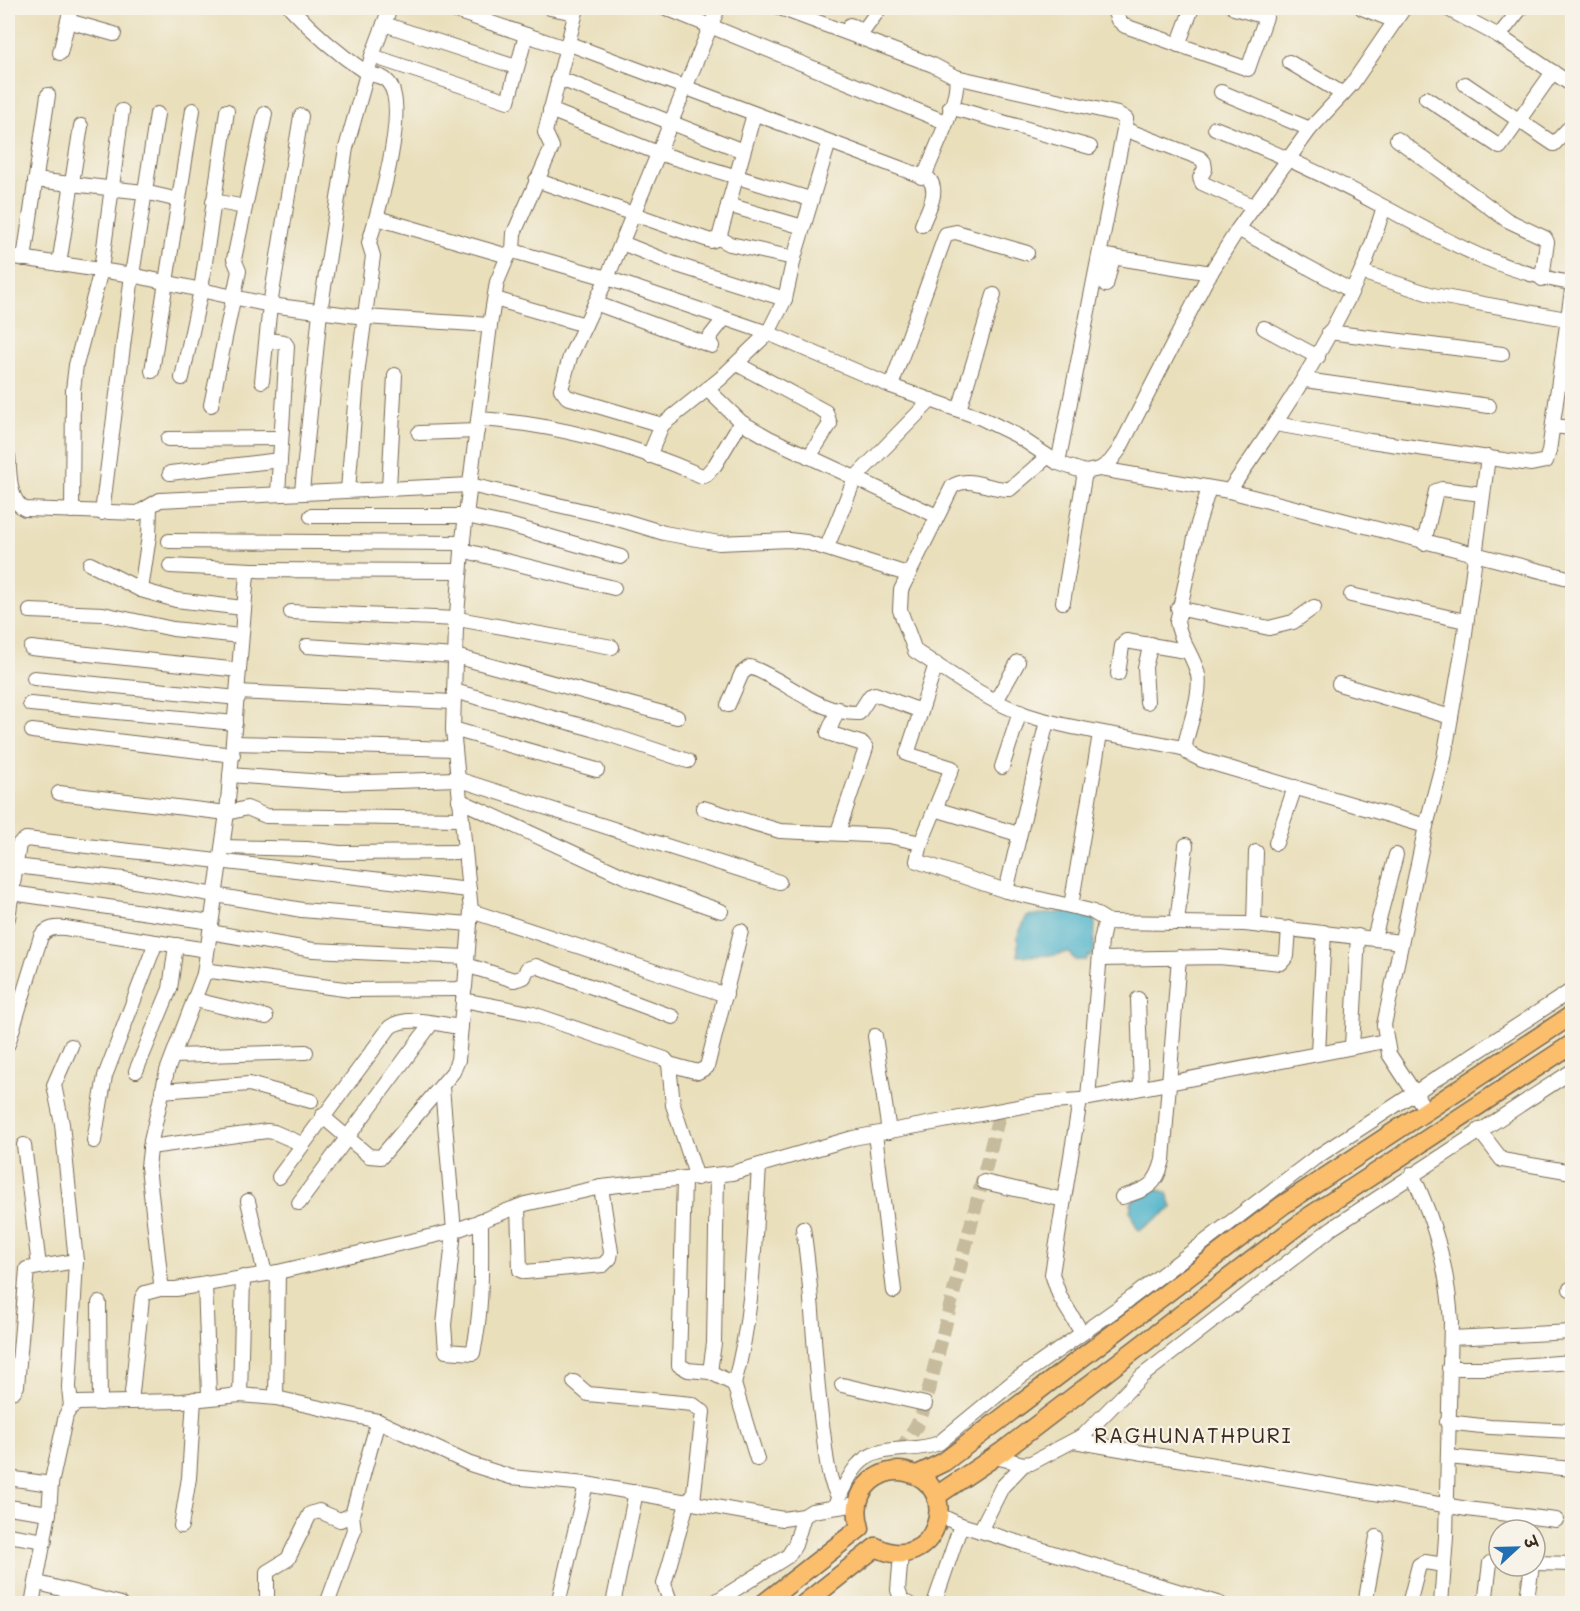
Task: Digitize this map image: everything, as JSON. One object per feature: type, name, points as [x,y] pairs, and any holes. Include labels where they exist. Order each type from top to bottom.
[{"type":"main road","points":[[917,1475],[944,1462],[1283,1205],[1572,1015]]},
{"type":"main road","points":[[936,1496],[995,1457],[1310,1216],[1572,1044]]},
{"type":"main road","points":[[764,1604],[860,1528],[858,1504],[863,1490],[880,1475],[895,1471],[917,1475],[928,1484],[936,1496],[939,1515],[936,1530],[927,1542],[915,1550],[901,1554],[876,1547],[804,1604]]},
{"type":"street","points":[[291,8],[344,57],[367,74],[386,79],[393,90],[396,101],[396,125],[377,218],[369,243],[373,256],[348,489]]},
{"type":"street","points":[[302,491],[320,312],[346,148],[372,56],[390,8]]},
{"type":"street","points":[[447,8],[526,35],[566,45],[932,182],[934,190],[922,225]]},
{"type":"street","points":[[322,1116],[369,1156],[381,1157],[442,1087],[458,1060],[470,917],[453,729],[460,571],[497,282],[510,253],[514,233],[552,147],[545,132],[576,10],[550,8]]},
{"type":"street","points":[[666,8],[945,122]]},
{"type":"street","points":[[662,425],[563,394],[565,371],[622,243],[718,8]]},
{"type":"street","points":[[780,8],[949,71],[956,78],[1118,114],[1126,119],[1107,256],[1106,285]]},
{"type":"street","points":[[806,8],[864,30],[880,8]]},
{"type":"street","points":[[1099,8],[1114,9],[1118,20],[1125,26],[1248,69],[1266,17],[1234,8]]},
{"type":"street","points":[[1178,45],[1192,8]]},
{"type":"street","points":[[1362,8],[1395,21]]},
{"type":"street","points":[[1100,469],[1110,462],[1119,450],[1210,273],[1253,206],[1310,129],[1343,94],[1404,8]]},
{"type":"street","points":[[1446,8],[1499,36],[1572,82]]},
{"type":"street","points":[[1499,36],[1521,8]]},
{"type":"street","points":[[60,52],[69,14],[114,34]]},
{"type":"street","points":[[384,24],[516,67]]},
{"type":"street","points":[[372,56],[508,101],[526,35]]},
{"type":"street","points":[[1289,62],[1343,94]]},
{"type":"street","points":[[1426,98],[1496,147],[1504,144],[1553,72]]},
{"type":"street","points":[[558,78],[672,121],[743,151]]},
{"type":"street","points":[[921,177],[945,122],[957,85],[956,78]]},
{"type":"street","points":[[1465,84],[1554,144],[1568,129],[1572,129]]},
{"type":"street","points":[[1221,92],[1310,129]]},
{"type":"street","points":[[24,259],[48,95]]},
{"type":"street","points":[[950,107],[1089,147]]},
{"type":"street","points":[[152,371],[193,110]]},
{"type":"street","points":[[550,110],[658,153],[810,200]]},
{"type":"street","points":[[72,511],[73,390],[76,365],[102,270],[110,188],[122,111]]},
{"type":"street","points":[[182,378],[201,290],[227,111]]},
{"type":"street","points":[[102,513],[132,275],[157,114]]},
{"type":"street","points":[[211,405],[239,271],[234,259],[265,114]]},
{"type":"street","points":[[719,238],[753,114]]},
{"type":"street","points":[[262,381],[270,305],[301,116]]},
{"type":"street","points":[[60,264],[81,126]]},
{"type":"street","points":[[1215,128],[1289,158],[1466,252],[1502,267],[1542,279],[1572,283]]},
{"type":"street","points":[[1124,129],[1200,158],[1204,162],[1205,169],[1200,178],[1202,183],[1253,206]]},
{"type":"street","points":[[1397,139],[1507,220],[1545,238],[1547,242],[1542,279]]},
{"type":"street","points":[[649,456],[662,425],[737,364],[768,333],[785,299],[802,228],[829,142]]},
{"type":"street","points":[[36,180],[144,192],[179,200]]},
{"type":"street","points":[[536,180],[704,239],[719,238],[730,244],[794,258]]},
{"type":"street","points":[[213,201],[245,207]]},
{"type":"street","points":[[728,205],[802,228]]},
{"type":"street","points":[[1229,491],[1305,380],[1318,357],[1361,272],[1384,207]]},
{"type":"street","points":[[377,218],[607,278],[768,333],[891,386],[959,410],[1016,435],[1052,460],[1085,472],[1100,469],[1229,491],[1424,543],[1473,553],[1572,579]]},
{"type":"street","points":[[1238,229],[1350,290]]},
{"type":"street","points":[[891,386],[946,234],[956,232],[1027,253]]},
{"type":"street","points":[[622,243],[674,264],[785,299]]},
{"type":"street","points":[[8,256],[132,275],[270,305],[365,317],[490,325]]},
{"type":"street","points":[[1107,256],[1210,273]]},
{"type":"street","points":[[1107,256],[1052,460],[1010,489],[969,482],[956,484],[937,516],[901,590],[900,610],[913,649],[996,701],[1020,712],[1100,734],[1148,740],[1185,749],[1202,760],[1426,826]]},
{"type":"street","points":[[1361,272],[1433,295],[1570,320]]},
{"type":"street","points":[[1276,423],[1370,441],[1531,465],[1542,463],[1547,458],[1558,388],[1568,353],[1572,290]]},
{"type":"street","points":[[959,410],[994,295]]},
{"type":"street","points":[[495,299],[585,325]]},
{"type":"street","points":[[596,303],[708,344],[724,319]]},
{"type":"street","points":[[1264,328],[1318,357]]},
{"type":"street","points":[[1329,332],[1502,354]]},
{"type":"street","points":[[267,340],[284,342],[287,346],[278,493]]},
{"type":"street","points":[[737,364],[826,412],[830,424],[809,457]]},
{"type":"street","points":[[389,488],[395,375]]},
{"type":"street","points":[[1305,380],[1489,406]]},
{"type":"street","points":[[707,388],[741,422],[809,457],[937,516]]},
{"type":"street","points":[[1558,388],[1572,391]]},
{"type":"street","points":[[827,547],[855,478],[931,400]]},
{"type":"street","points":[[419,433],[478,425],[551,428],[706,475],[715,465],[741,422]]},
{"type":"street","points":[[1553,426],[1572,428]]},
{"type":"street","points":[[168,439],[282,438]]},
{"type":"street","points":[[8,456],[14,497],[18,506],[25,509],[138,513],[150,508],[160,500],[302,491],[470,485],[615,518],[664,533],[719,543],[789,540],[827,547],[908,574]]},
{"type":"street","points":[[1427,1112],[1394,1065],[1385,1041],[1384,1025],[1426,826],[1444,758],[1488,457]]},
{"type":"street","points":[[170,473],[280,460]]},
{"type":"street","points":[[1063,602],[1085,472]]},
{"type":"street","points":[[1185,749],[1198,685],[1198,674],[1179,635],[1178,608],[1209,488]]},
{"type":"street","points":[[1424,543],[1436,491],[1442,489],[1482,494]]},
{"type":"street","points":[[141,590],[149,536],[150,508]]},
{"type":"street","points":[[311,516],[466,516],[509,525],[621,557]]},
{"type":"street","points":[[170,541],[463,546],[614,588]]},
{"type":"street","points":[[90,564],[141,590],[176,600],[243,608]]},
{"type":"street","points":[[170,566],[252,570],[460,571]]},
{"type":"street","points":[[160,1289],[148,1167],[150,1147],[162,1091],[204,974],[223,847],[234,749],[244,581],[252,570]]},
{"type":"street","points":[[1351,595],[1465,621]]},
{"type":"street","points":[[1178,608],[1269,628],[1293,622],[1314,607]]},
{"type":"street","points":[[30,611],[103,614],[173,629],[241,636]]},
{"type":"street","points":[[291,612],[458,619],[612,647]]},
{"type":"street","points":[[1118,674],[1123,643],[1129,640],[1186,651]]},
{"type":"street","points":[[1147,702],[1145,667],[1151,644]]},
{"type":"street","points":[[307,646],[455,656],[677,717]]},
{"type":"street","points":[[31,648],[239,670]]},
{"type":"street","points":[[996,701],[1018,662]]},
{"type":"street","points":[[936,664],[907,754],[952,768],[921,843],[918,861],[1006,891],[1096,913],[1110,922],[1254,925],[1401,942]]},
{"type":"street","points":[[728,705],[742,673],[750,667],[805,698],[838,709],[859,713],[870,696],[875,694],[921,711]]},
{"type":"street","points":[[34,678],[238,695],[454,697],[593,729],[688,761]]},
{"type":"street","points":[[1339,684],[1451,717]]},
{"type":"street","points":[[30,704],[235,723]]},
{"type":"street","points":[[837,832],[866,748],[863,744],[828,733],[838,709]]},
{"type":"street","points":[[1002,767],[1020,712]]},
{"type":"street","points":[[1006,891],[1047,721]]},
{"type":"street","points":[[453,729],[597,770]]},
{"type":"street","points":[[32,731],[234,749],[455,749]]},
{"type":"street","points":[[1071,906],[1100,734]]},
{"type":"street","points":[[230,775],[337,783],[457,779],[779,882]]},
{"type":"street","points":[[1276,843],[1295,788]]},
{"type":"street","points":[[59,793],[227,813],[241,808],[266,816],[461,819]]},
{"type":"street","points":[[459,800],[632,880],[722,911]]},
{"type":"street","points":[[703,808],[780,831],[889,836],[921,843]]},
{"type":"street","points":[[935,809],[1018,834]]},
{"type":"street","points":[[8,918],[19,844],[26,839],[469,890]]},
{"type":"street","points":[[1177,923],[1186,845]]},
{"type":"street","points":[[223,847],[307,849],[339,853],[464,852]]},
{"type":"street","points":[[1254,925],[1256,852]]},
{"type":"street","points":[[1374,938],[1395,855]]},
{"type":"street","points":[[16,866],[123,879],[302,910],[470,917],[726,995]]},
{"type":"street","points":[[12,893],[211,927],[313,950],[466,961],[514,980],[524,977],[527,969],[536,966],[673,1017]]},
{"type":"street","points":[[1082,1333],[1060,1297],[1052,1274],[1084,1099],[1103,931],[1110,922]]},
{"type":"street","points":[[8,1044],[40,936],[46,930],[54,927],[65,928],[207,950]]},
{"type":"street","points":[[1100,959],[1179,957],[1281,963],[1287,956],[1289,928]]},
{"type":"street","points":[[669,1064],[698,1072],[707,1067],[741,931]]},
{"type":"street","points":[[1318,1053],[1324,932]]},
{"type":"street","points":[[1352,1047],[1358,936]]},
{"type":"street","points":[[94,1141],[105,1076],[156,942]]},
{"type":"street","points":[[136,1071],[170,989],[176,945]]},
{"type":"street","points":[[1122,1197],[1148,1188],[1159,1176],[1179,957]]},
{"type":"street","points":[[204,974],[211,971],[351,990],[463,994],[530,1013],[665,1059],[669,1064],[673,1105],[691,1179],[678,1361],[682,1368],[710,1372],[734,1384]]},
{"type":"street","points":[[836,1503],[854,1468],[862,1460],[881,1451],[929,1447],[939,1443],[1012,1382],[1082,1333],[1315,1158],[1572,990]]},
{"type":"street","points":[[1138,999],[1141,1087]]},
{"type":"street","points":[[195,1000],[266,1017]]},
{"type":"street","points":[[279,1177],[390,1027],[397,1022],[460,1027]]},
{"type":"street","points":[[299,1203],[430,1024]]},
{"type":"street","points":[[875,1036],[894,1291]]},
{"type":"street","points":[[131,1402],[142,1298],[145,1293],[160,1289],[176,1290],[205,1283],[272,1273],[454,1231],[518,1207],[601,1187],[717,1175],[759,1167],[853,1138],[1039,1103],[1084,1099],[1385,1041]]},
{"type":"street","points":[[32,1604],[50,1514],[51,1484],[66,1415],[70,1407],[69,1387],[76,1261],[62,1124],[54,1085],[71,1046]]},
{"type":"street","points":[[173,1056],[306,1052]]},
{"type":"street","points":[[995,1457],[1024,1464],[1031,1463],[1074,1441],[1095,1425],[1130,1387],[1323,1234],[1572,1071]]},
{"type":"street","points":[[162,1091],[249,1084],[311,1101]]},
{"type":"street","points":[[442,1087],[454,1231],[444,1325],[446,1350],[473,1353],[478,1332],[482,1283],[481,1220]]},
{"type":"street","points":[[1479,1130],[1502,1160],[1572,1172]]},
{"type":"street","points":[[150,1147],[267,1131],[302,1144]]},
{"type":"street","points":[[24,1145],[39,1266]]},
{"type":"street","points":[[757,1459],[734,1384],[742,1359],[747,1326],[759,1167]]},
{"type":"street","points":[[1412,1174],[1424,1199],[1449,1288],[1451,1338],[1447,1422],[1448,1457],[1441,1604]]},
{"type":"street","points":[[710,1372],[714,1343],[717,1175]]},
{"type":"street","points":[[984,1182],[1064,1200]]},
{"type":"street","points":[[518,1207],[520,1270],[525,1272],[603,1265],[610,1258],[610,1252],[601,1187]]},
{"type":"street","points":[[248,1201],[272,1273],[276,1398]]},
{"type":"street","points":[[803,1228],[810,1270],[819,1408],[829,1476],[836,1503]]},
{"type":"street","points":[[8,1392],[14,1391],[17,1386],[13,1349],[27,1269],[76,1261]]},
{"type":"street","points":[[240,1395],[243,1277]]},
{"type":"street","points":[[205,1283],[209,1396]]},
{"type":"street","points":[[99,1303],[100,1403]]},
{"type":"street","points":[[1451,1338],[1572,1332]]},
{"type":"street","points":[[1449,1368],[1489,1368],[1572,1362]]},
{"type":"street","points":[[574,1382],[588,1394],[692,1404],[703,1412],[691,1501],[663,1584],[671,1604]]},
{"type":"street","points":[[842,1385],[925,1404]]},
{"type":"street","points":[[70,1407],[78,1403],[194,1399],[209,1396],[240,1395],[276,1398],[378,1421],[487,1471],[533,1480],[586,1484],[691,1501],[772,1518],[804,1516],[836,1503],[858,1504]]},
{"type":"street","points":[[181,1526],[189,1478],[194,1399]]},
{"type":"street","points":[[327,1604],[354,1530],[352,1515],[378,1421]]},
{"type":"street","points":[[1447,1422],[1490,1427],[1572,1431]]},
{"type":"street","points":[[1074,1441],[1446,1505],[1556,1520]]},
{"type":"street","points":[[1448,1457],[1572,1469]]},
{"type":"street","points":[[980,1531],[1002,1487],[1024,1464]]},
{"type":"street","points":[[8,1478],[51,1484]]},
{"type":"street","points":[[558,1604],[586,1484]]},
{"type":"street","points":[[613,1604],[636,1492]]},
{"type":"street","points":[[8,1507],[50,1514]]},
{"type":"street","points":[[267,1604],[267,1572],[288,1559],[310,1514],[319,1511],[340,1520],[352,1515]]},
{"type":"street","points":[[939,1515],[961,1525],[1220,1604]]},
{"type":"street","points":[[712,1604],[788,1556],[795,1545],[804,1516]]},
{"type":"street","points":[[934,1604],[961,1525]]},
{"type":"street","points":[[8,1535],[45,1541]]},
{"type":"street","points":[[1365,1604],[1377,1537]]},
{"type":"street","points":[[901,1554],[898,1590],[902,1601],[909,1604]]},
{"type":"street","points":[[1409,1604],[1419,1565],[1425,1562],[1444,1565]]},
{"type":"street","points":[[1547,1564],[1572,1564]]},
{"type":"street","points":[[1485,1604],[1488,1578]]},
{"type":"street","points":[[1526,1604],[1531,1578]]},
{"type":"street","points":[[38,1583],[121,1604]]},
{"type":"water","points":[[1069,908],[1095,920],[1094,953],[1091,956],[1087,956],[1086,960],[1075,960],[1068,952],[1055,955],[1018,956],[1018,935],[1027,916],[1064,912]]},
{"type":"water","points":[[1156,1189],[1167,1193],[1172,1208],[1140,1230],[1130,1212],[1132,1201]]},
{"type":"tunnel","points":[[900,1451],[920,1420],[925,1404],[1000,1112]]},
{"type":"district","name":"RAGHUNATHPURI","points":[[1193,1436]]}]
